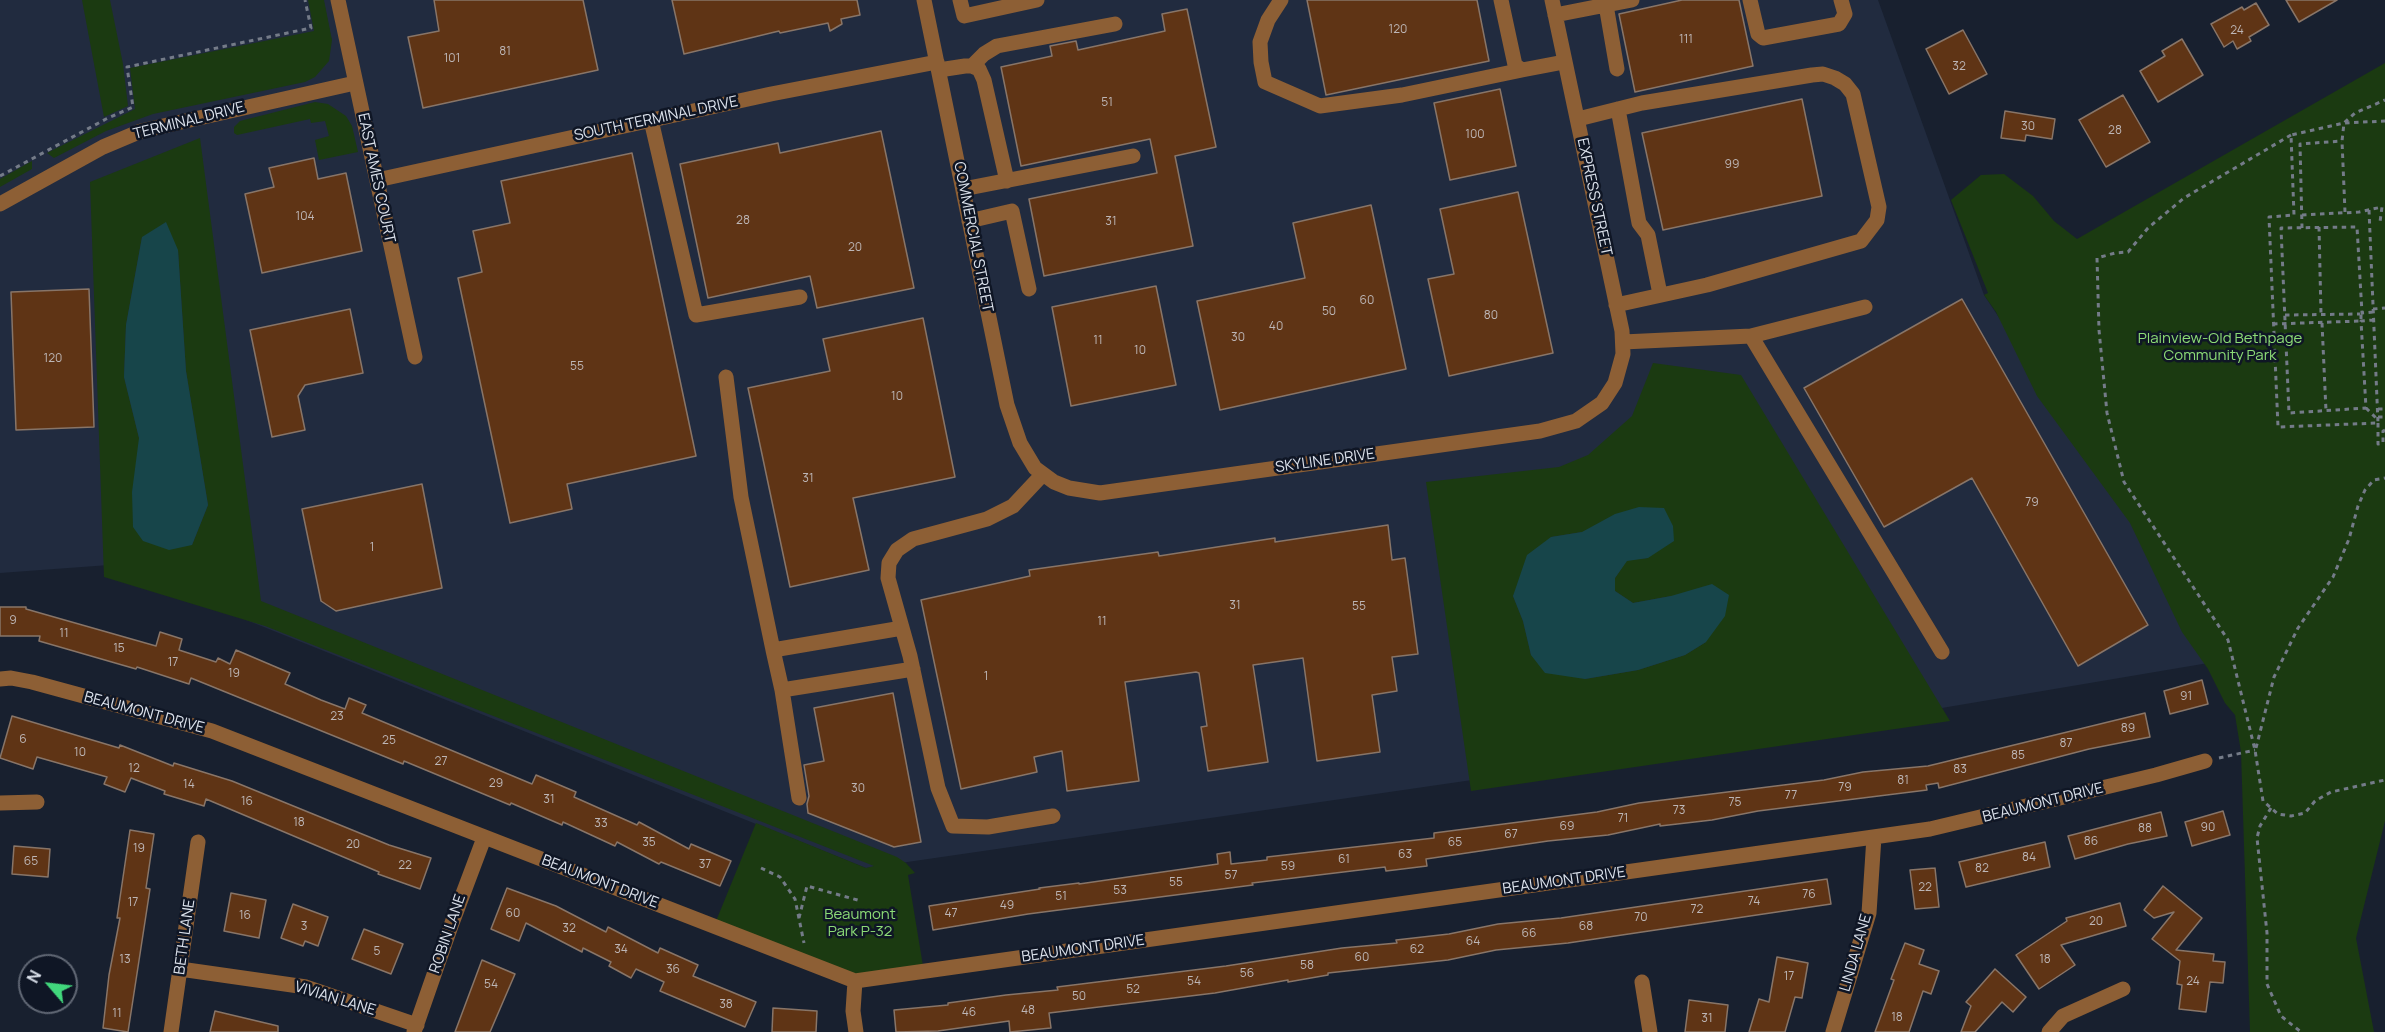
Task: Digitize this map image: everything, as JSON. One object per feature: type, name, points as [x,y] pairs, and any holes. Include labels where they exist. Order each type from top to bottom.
[{"type":"street","name":"EAST AMES COURT","points":[[338,0],[415,357]]},
{"type":"street","name":"COMMERCIAL STREET","points":[[924,0],[1007,405],[1020,442],[1039,471]]},
{"type":"street","points":[[960,0],[964,16],[1037,0]]},
{"type":"street","points":[[1281,0],[1268,20],[1260,42],[1265,82],[1320,106],[1402,95],[1564,62]]},
{"type":"street","points":[[1501,0],[1515,65],[1522,70]]},
{"type":"street","name":"EXPRESS STREET","points":[[1552,0],[1623,342],[1623,354],[1615,383],[1609,394]]},
{"type":"street","points":[[1555,15],[1632,0]]},
{"type":"street","points":[[1750,0],[1758,34],[1763,38],[1839,24],[1845,14],[1841,0]]},
{"type":"street","points":[[1606,5],[1617,69]]},
{"type":"street","points":[[1007,181],[984,80],[979,69],[972,66],[984,54],[997,46],[1115,24]]},
{"type":"street","name":"SOUTH TERMINAL DRIVE","points":[[377,180],[651,120],[938,66],[972,66]]},
{"type":"street","points":[[1578,119],[1642,103],[1823,74],[1845,84],[1853,94],[1879,207],[1877,220],[1861,241],[1707,285],[1616,305]]},
{"type":"street","name":"TERMINAL DRIVE","points":[[0,204],[103,147],[141,131],[355,82]]},
{"type":"street","points":[[1618,109],[1639,223],[1648,235],[1660,294]]},
{"type":"street","points":[[651,120],[696,315],[800,297]]},
{"type":"street","points":[[963,189],[1133,156]]},
{"type":"street","points":[[969,222],[1012,211],[1029,290]]},
{"type":"street","points":[[1623,342],[1751,336],[1866,307]]},
{"type":"street","points":[[1751,336],[1942,652]]},
{"type":"street","points":[[726,378],[741,497],[782,690],[799,798]]},
{"type":"street","name":"SKYLINE DRIVE","points":[[1039,471],[1054,482],[1069,488],[1100,493],[1540,431],[1576,421],[1602,403],[1609,394]]},
{"type":"street","points":[[1039,471],[1013,506],[987,519],[913,539],[897,550],[889,563],[888,578],[913,669],[938,788],[953,826],[988,826],[1053,816]]},
{"type":"street","points":[[773,650],[902,628]]},
{"type":"street","points":[[782,690],[913,669]]},
{"type":"street","name":"BEAUMONT DRIVE","points":[[0,679],[32,681],[212,731],[855,981],[1930,829],[2205,761]]},
{"type":"street","points":[[0,803],[37,802]]},
{"type":"street","name":"LINDA LANE","points":[[1833,1032],[1869,913],[1875,837]]},
{"type":"street","name":"ROBIN LANE","points":[[416,1029],[484,838]]},
{"type":"street","name":"BETH LANE","points":[[171,1032],[198,842]]},
{"type":"street","name":"VIVIAN LANE","points":[[180,969],[306,987],[416,1029]]},
{"type":"street","points":[[855,981],[853,1011],[856,1032]]},
{"type":"street","points":[[1642,982],[1650,1032]]},
{"type":"street","points":[[2049,1032],[2063,1016],[2123,989]]},
{"type":"path","points":[[0,176],[133,107],[127,67],[311,28],[305,0]]},
{"type":"path","points":[[2345,212],[2342,141],[2344,123],[2355,113],[2385,100]]},
{"type":"path","points":[[2385,120],[2344,123],[2291,135],[2184,198],[2148,228],[2128,252],[2097,258],[2099,330],[2107,412],[2124,482],[2228,640],[2255,750],[2263,801],[2278,814],[2291,816],[2305,813],[2315,801],[2331,792],[2385,780]]},
{"type":"path","points":[[2291,135],[2294,215],[2269,217],[2278,427],[2378,420],[2385,417]]},
{"type":"path","points":[[2302,228],[2300,144],[2342,141]]},
{"type":"path","points":[[2302,215],[2383,208],[2380,222]]},
{"type":"path","points":[[2369,210],[2378,444],[2383,443],[2383,430],[2385,430]]},
{"type":"path","points":[[2319,227],[2321,314]]},
{"type":"path","points":[[2366,408],[2289,413],[2281,228],[2357,227],[2366,408],[2378,420]]},
{"type":"path","points":[[2285,315],[2362,313],[2385,308]]},
{"type":"path","points":[[2274,324],[2373,320]]},
{"type":"path","points":[[2322,323],[2326,411]]},
{"type":"path","points":[[2378,409],[2385,408]]},
{"type":"path","points":[[2255,750],[2274,677],[2298,628],[2333,577],[2349,539],[2365,490],[2374,480],[2385,478]]},
{"type":"path","points":[[2233,754],[2255,750]]},
{"type":"path","points":[[2271,808],[2260,826],[2257,838],[2267,933],[2267,984],[2281,1017],[2301,1032]]},
{"type":"path","points":[[761,868],[780,877],[795,899],[804,940],[799,959]]},
{"type":"path","points":[[798,920],[807,886],[861,901]]},
{"type":"shaded area","points":[[0,0],[1878,0],[1984,295],[2226,660],[1782,735],[866,868],[109,565],[0,573]]},
{"type":"shaded area","points":[[166,222],[178,250],[186,371],[208,505],[192,545],[169,550],[143,541],[133,527],[132,492],[139,438],[124,377],[126,325],[142,237]]},
{"type":"shaded area","points":[[1639,507],[1664,508],[1673,526],[1674,541],[1648,558],[1627,561],[1615,578],[1615,591],[1633,603],[1671,596],[1712,584],[1729,595],[1725,616],[1706,642],[1685,655],[1638,670],[1585,679],[1545,673],[1531,655],[1523,621],[1513,596],[1527,555],[1551,537],[1582,532],[1615,514]]},
{"type":"green space","points":[[82,0],[110,0],[123,64],[128,106],[104,117]]},
{"type":"green space","points":[[308,0],[324,0],[332,40],[329,61],[315,77],[305,82],[153,114],[106,131],[54,158],[47,153],[135,109],[130,68],[314,31]]},
{"type":"green space","name":"Plainview-Old Bethpage Community Park","points":[[2385,63],[2385,821],[2356,938],[2374,1032],[2250,1032],[2241,752],[2235,715],[2225,703],[2208,669],[2182,632],[2130,523],[2037,396],[1996,312],[1984,295],[1988,293],[1951,200],[1981,175],[2004,174],[2033,196],[2054,221],[2077,239]]},
{"type":"green space","points":[[315,102],[328,104],[346,116],[352,126],[358,152],[319,160],[315,140],[329,136],[325,121],[311,123],[310,119],[237,135],[234,133],[234,127],[240,121]]},
{"type":"green space","name":"Beaumont Park P-32","points":[[200,138],[261,601],[897,857],[915,873],[908,875],[924,972],[855,981],[714,926],[756,823],[866,868],[874,866],[265,626],[104,577],[90,182]],"holes":[[[142,237],[178,250],[186,371],[208,505],[192,545],[139,448],[139,438],[124,377],[126,325]]]},
{"type":"green space","points":[[32,161],[32,169],[0,187],[0,179]]},
{"type":"green space","points":[[1653,363],[1741,375],[1950,721],[1471,791],[1426,482],[1559,467],[1588,455],[1632,416]],"holes":[[[1582,532],[1648,558],[1627,560],[1615,578],[1615,591],[1633,603],[1671,596],[1706,642],[1685,655],[1638,670],[1585,679],[1531,655],[1523,621],[1513,596],[1551,537]]]},
{"type":"building","points":[[434,0],[583,0],[598,70],[423,108],[408,37],[439,31]]},
{"type":"building","points":[[672,0],[857,0],[860,15],[841,19],[842,24],[830,31],[828,23],[780,33],[779,31],[684,54]]},
{"type":"building","points":[[1307,0],[1477,0],[1489,61],[1326,95]]},
{"type":"building","points":[[1682,0],[1739,0],[1753,66],[1635,92],[1619,14]]},
{"type":"building","points":[[2286,0],[2337,0],[2299,22]]},
{"type":"building","points":[[2256,3],[2269,25],[2249,37],[2251,41],[2237,49],[2233,41],[2224,47],[2211,24],[2242,7],[2244,10]]},
{"type":"building","points":[[1187,9],[1216,147],[1175,156],[1193,246],[1044,276],[1029,199],[1157,173],[1150,139],[1021,166],[1001,67],[1052,56],[1050,46],[1076,41],[1078,50],[1165,31],[1162,14]]},
{"type":"building","points":[[1963,30],[1987,74],[1949,94],[1926,49]]},
{"type":"building","points":[[2182,39],[2203,75],[2158,102],[2140,71],[2165,56],[2162,51]]},
{"type":"building","points":[[1500,89],[1516,166],[1450,180],[1434,103]]},
{"type":"building","points":[[2123,95],[2150,142],[2106,167],[2079,120]]},
{"type":"building","points":[[1802,99],[1822,196],[1663,230],[1642,133]]},
{"type":"building","points":[[2005,111],[2055,119],[2052,139],[2026,135],[2025,141],[2001,138]]},
{"type":"building","points":[[881,131],[914,288],[817,308],[810,276],[708,298],[680,164],[778,143],[780,153]]},
{"type":"building","points":[[632,153],[696,456],[567,484],[572,509],[510,523],[458,278],[482,272],[473,231],[510,223],[501,181]]},
{"type":"building","points":[[314,158],[318,179],[346,173],[362,251],[262,273],[245,194],[274,187],[269,168]]},
{"type":"building","points":[[1518,192],[1553,353],[1449,376],[1428,279],[1454,274],[1440,209]]},
{"type":"building","points":[[1371,205],[1406,369],[1220,410],[1197,301],[1305,278],[1293,223]]},
{"type":"building","points":[[1156,286],[1176,385],[1071,406],[1052,307]]},
{"type":"building","points":[[89,289],[94,427],[16,430],[11,292]]},
{"type":"building","points":[[1962,299],[2148,625],[2078,666],[1972,478],[1884,527],[1804,388]]},
{"type":"building","points":[[350,309],[363,373],[305,385],[298,396],[305,430],[272,437],[250,330]]},
{"type":"building","points":[[923,318],[955,477],[853,498],[869,570],[790,587],[748,388],[830,371],[823,339]]},
{"type":"building","points":[[422,484],[442,588],[336,611],[321,601],[302,509]]},
{"type":"building","points":[[1388,525],[1392,560],[1405,558],[1418,654],[1392,657],[1397,691],[1372,695],[1380,752],[1317,761],[1303,658],[1253,665],[1268,762],[1208,771],[1201,727],[1207,726],[1199,673],[1196,672],[1125,682],[1139,781],[1067,791],[1062,751],[1034,757],[1037,772],[961,789],[921,600],[1030,576],[1029,570],[1158,552],[1159,556],[1275,538],[1275,542]]},
{"type":"building","points":[[0,607],[26,607],[26,609],[156,646],[160,632],[182,639],[179,650],[216,662],[218,658],[230,664],[236,650],[290,673],[285,684],[321,700],[345,709],[349,698],[366,705],[362,713],[532,784],[536,775],[576,792],[574,797],[637,825],[639,822],[689,849],[691,844],[731,861],[720,886],[661,862],[659,864],[617,842],[615,846],[563,822],[562,825],[404,761],[403,764],[191,678],[189,684],[137,667],[136,669],[39,641],[40,636],[0,636]]},
{"type":"building","points":[[2202,680],[2208,704],[2170,714],[2164,691]]},
{"type":"building","points":[[893,693],[921,842],[894,847],[808,813],[809,796],[804,765],[824,761],[814,708]]},
{"type":"building","points":[[2145,713],[2150,737],[2089,749],[1939,788],[1938,783],[1926,785],[1927,790],[1758,811],[1712,820],[1660,826],[1660,824],[1608,835],[1548,841],[1426,859],[1427,866],[1386,871],[1385,867],[1252,883],[1253,885],[1028,914],[933,930],[929,906],[1039,888],[1218,864],[1217,854],[1230,852],[1231,864],[1267,860],[1267,857],[1434,838],[1434,833],[1597,812],[1639,803],[1824,780],[1863,772],[1928,766]]},
{"type":"building","points":[[12,716],[119,748],[120,745],[173,766],[174,763],[232,781],[389,845],[431,858],[420,889],[378,874],[379,872],[206,799],[204,806],[164,794],[165,791],[131,778],[125,792],[104,784],[107,777],[37,757],[33,769],[0,758]]},
{"type":"building","points":[[2223,811],[2230,835],[2192,846],[2185,822]]},
{"type":"building","points":[[2161,812],[2167,836],[2075,859],[2068,836]]},
{"type":"building","points":[[130,830],[154,834],[146,888],[150,889],[128,1032],[103,1028],[109,975],[120,918],[117,918]]},
{"type":"building","points":[[2045,842],[2050,867],[1966,887],[1959,862]]},
{"type":"building","points":[[14,846],[50,849],[48,877],[12,874]]},
{"type":"building","points":[[1935,868],[1939,907],[1915,909],[1910,870]]},
{"type":"building","points":[[1827,879],[1831,904],[1568,943],[1496,950],[1448,960],[1328,973],[1328,975],[1215,993],[1049,1013],[1051,1028],[1010,1032],[1009,1021],[938,1031],[896,1032],[894,1010],[1058,990],[1057,987],[1226,966],[1342,948],[1397,943],[1396,940],[1449,934],[1498,924],[1561,918]]},
{"type":"building","points":[[2163,886],[2202,918],[2176,950],[2214,954],[2213,961],[2225,962],[2223,983],[2210,982],[2206,1012],[2179,1009],[2182,985],[2177,984],[2180,961],[2152,939],[2174,912],[2154,918],[2144,910]]},
{"type":"building","points":[[507,888],[556,906],[606,932],[608,927],[658,953],[660,948],[698,965],[693,976],[756,1002],[745,1027],[660,991],[664,982],[636,969],[631,978],[609,966],[611,962],[583,948],[582,952],[526,923],[519,941],[491,929]]},
{"type":"building","points":[[231,893],[266,900],[259,938],[224,931]]},
{"type":"building","points":[[2120,903],[2126,926],[2061,945],[2075,965],[2039,989],[2016,955],[2067,921],[2066,918]]},
{"type":"building","points":[[293,904],[328,917],[318,946],[305,941],[303,946],[281,938]]},
{"type":"building","points":[[364,929],[403,944],[391,974],[352,959]]},
{"type":"building","points":[[1905,943],[1924,950],[1919,964],[1939,971],[1931,994],[1923,991],[1909,1032],[1875,1032],[1894,980],[1891,979]]},
{"type":"building","points":[[1777,957],[1808,963],[1802,998],[1795,997],[1785,1032],[1749,1032],[1759,999],[1769,1002]]},
{"type":"building","points":[[482,960],[515,974],[490,1032],[455,1032]]},
{"type":"building","points":[[1995,969],[2026,997],[2013,1012],[2002,1002],[1975,1032],[1961,1032],[1971,1006],[1966,1002]]},
{"type":"building","points":[[1689,1000],[1728,1005],[1725,1032],[1685,1032]]},
{"type":"building","points":[[773,1008],[817,1011],[816,1032],[772,1032]]},
{"type":"building","points":[[215,1011],[278,1026],[278,1032],[210,1032]]}]
